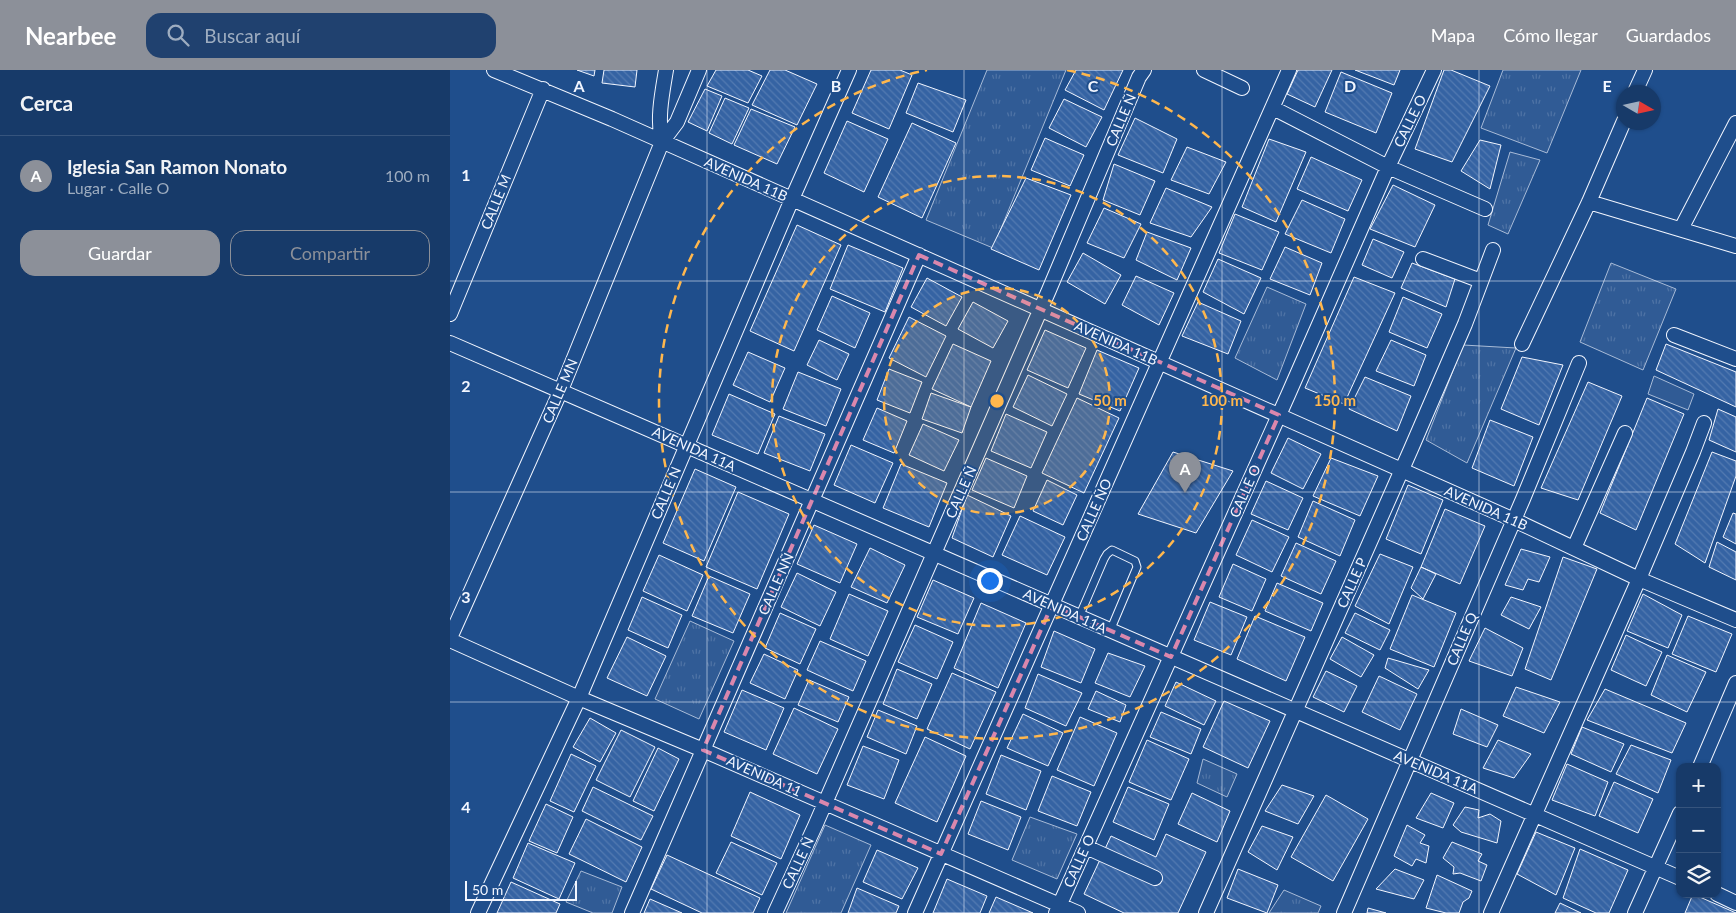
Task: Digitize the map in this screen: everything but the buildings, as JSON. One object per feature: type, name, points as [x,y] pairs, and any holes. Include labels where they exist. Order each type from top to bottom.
[{"type":"street","name":"AVENIDA 11B","points":[[494,70],[543,89],[1041,309],[1514,520],[1639,579],[1736,620]]},
{"type":"street","points":[[662,142],[660,112],[666,70]]},
{"type":"street","points":[[662,142],[677,122],[699,70]]},
{"type":"street","name":"CALLE N","points":[[478,913],[579,698],[849,70]]},
{"type":"street","name":"CALLE Ñ","points":[[775,913],[1041,309],[1139,77],[1144,70]]},
{"type":"street","points":[[1204,70],[1242,88]]},
{"type":"street","name":"CALLE ÑO","points":[[915,913],[1289,70]]},
{"type":"street","name":"CALLE O","points":[[1058,909],[1388,167],[1434,70]]},
{"type":"street","points":[[1638,85],[1645,70]]},
{"type":"street","name":"CALLE M","points":[[450,314],[543,89]]},
{"type":"street","points":[[1273,108],[1388,167],[1485,208]]},
{"type":"street","points":[[1681,229],[1736,123]]},
{"type":"street","points":[[1522,344],[1589,202],[1620,130]]},
{"type":"street","name":"CALLE MN","points":[[450,639],[561,390],[662,142]]},
{"type":"street","points":[[1589,202],[1736,246]]},
{"type":"street","name":"CALLE P","points":[[1206,913],[1402,470],[1465,324],[1493,250]]},
{"type":"street","name":"CALLE NÑ","points":[[632,913],[919,256]]},
{"type":"street","points":[[1423,259],[1481,281]]},
{"type":"street","points":[[1674,335],[1736,359]]},
{"type":"street","name":"AVENIDA 11A","points":[[450,343],[1676,876]]},
{"type":"street","name":"CALLE Q","points":[[1344,913],[1514,520],[1579,363]]},
{"type":"street","points":[[1491,913],[1639,579],[1704,423]]},
{"type":"street","points":[[1574,548],[1625,433]]},
{"type":"street","name":"AVENIDA 11","points":[[450,639],[579,698],[941,854],[1058,909],[1078,913]]},
{"type":"street","points":[[1702,763],[1736,683]]},
{"type":"street","points":[[1635,913],[1676,821]]},
{"type":"street","points":[[1086,846],[1155,878]]},
{"type":"street","points":[[1721,896],[1736,903]]},
{"type":"lane","points":[[1079,617],[1106,554],[1112,550],[1135,561],[1137,568],[1110,630]]},
{"type":"highlighted area","points":[[919,255],[1279,415],[1171,657],[1052,605],[941,854],[703,750]]},
{"type":"green space","points":[[987,70],[1066,70],[993,248],[926,220]]},
{"type":"green space","points":[[1503,70],[1581,70],[1547,153],[1481,128]]},
{"type":"green space","points":[[1510,152],[1540,160],[1508,234],[1488,225]]},
{"type":"green space","points":[[1611,263],[1676,289],[1643,370],[1580,342]]},
{"type":"green space","points":[[1267,287],[1306,304],[1277,380],[1235,358]]},
{"type":"green space","points":[[1463,345],[1516,348],[1467,463],[1426,440]]},
{"type":"green space","points":[[690,621],[734,641],[699,719],[655,699]]},
{"type":"green space","points":[[1203,759],[1237,774],[1227,797],[1197,783]]},
{"type":"green space","points":[[1030,817],[1077,834],[1057,879],[1012,860]]},
{"type":"green space","points":[[825,825],[871,845],[841,913],[786,913]]},
{"type":"green space","points":[[581,871],[622,887],[612,913],[593,913],[566,902]]},
{"type":"green space","points":[[1284,890],[1321,906],[1318,913],[1269,913]]},
{"type":"shaded area","points":[[1654,376],[1694,394],[1688,410],[1648,394]]},
{"type":"place","name":"Iglesia San Ramon Nonato","points":[[1185,493]]}]
